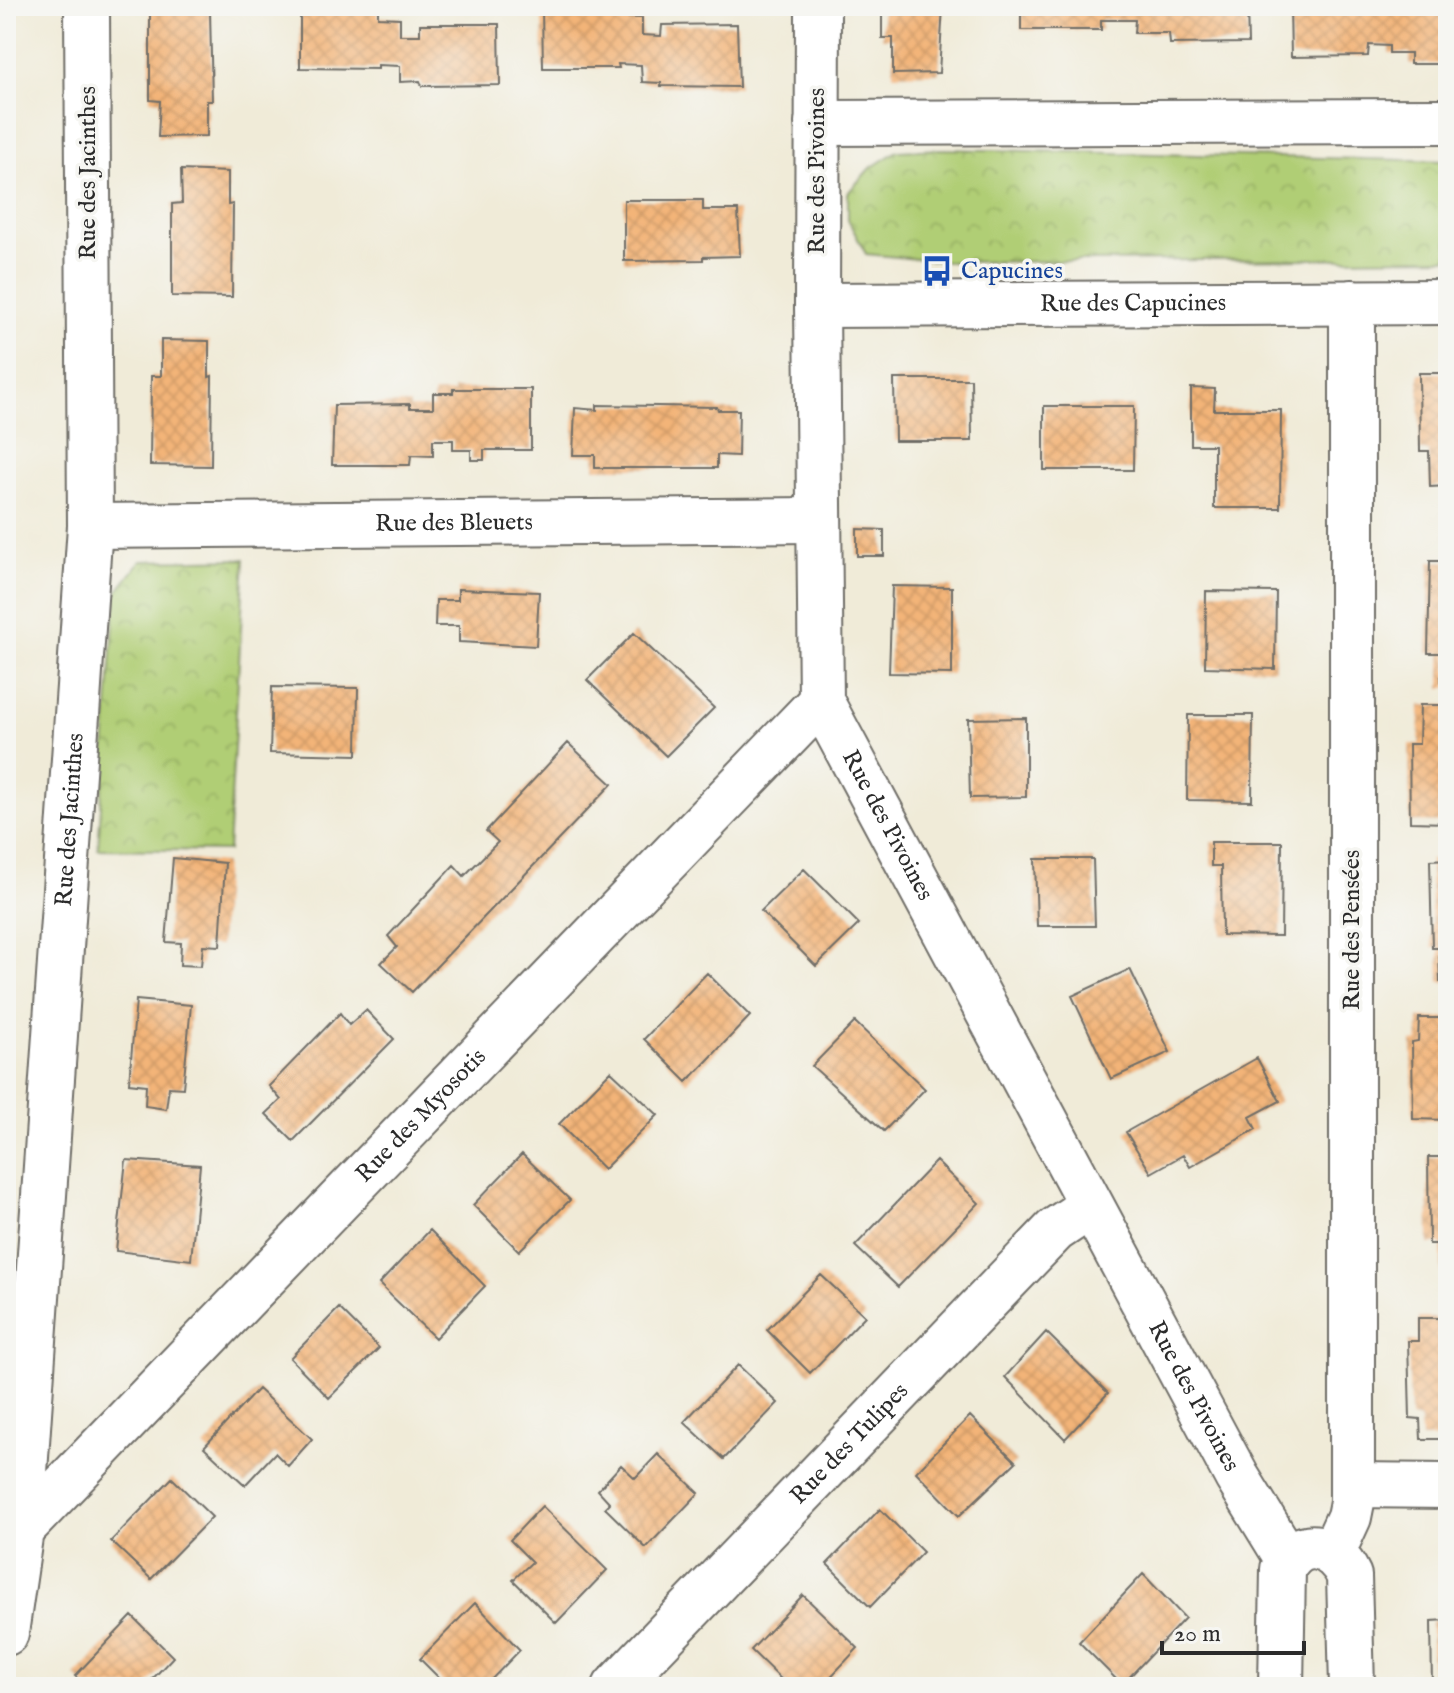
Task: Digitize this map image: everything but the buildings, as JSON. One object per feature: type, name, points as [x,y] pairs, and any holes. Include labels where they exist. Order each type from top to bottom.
[{"type":"street","name":"Rue des Jacinthes","points":[[6,1633],[21,1530],[90,526],[87,6]]},
{"type":"street","name":"Rue des Pivoines","points":[[818,6],[821,701],[1237,1477],[1288,1560]]},
{"type":"street","points":[[817,123],[1448,121]]},
{"type":"street","name":"Rue des Pensées","points":[[1332,1554],[1349,1517],[1352,1502],[1352,302]]},
{"type":"street","name":"Rue des Capucines","points":[[817,305],[1448,302]]},
{"type":"street","name":"Rue des Bleuets","points":[[90,526],[819,520]]},
{"type":"street","name":"Rue des Myosotis","points":[[21,1530],[821,701]]},
{"type":"street","name":"Rue des Tulipes","points":[[615,1687],[1055,1230],[1091,1206]]},
{"type":"street","points":[[1352,1485],[1448,1486]]},
{"type":"street","points":[[1281,1687],[1283,1569],[1288,1560],[1304,1548],[1316,1547],[1332,1554],[1349,1576],[1352,1687]]},
{"type":"green space","points":[[940,149],[1448,161],[1448,258],[948,262],[866,254],[848,220],[848,193],[869,169],[897,151]]},
{"type":"green space","points":[[245,559],[228,851],[98,849],[116,593],[141,561]]},
{"type":"place","name":"Capucines","points":[[937,271]]}]
